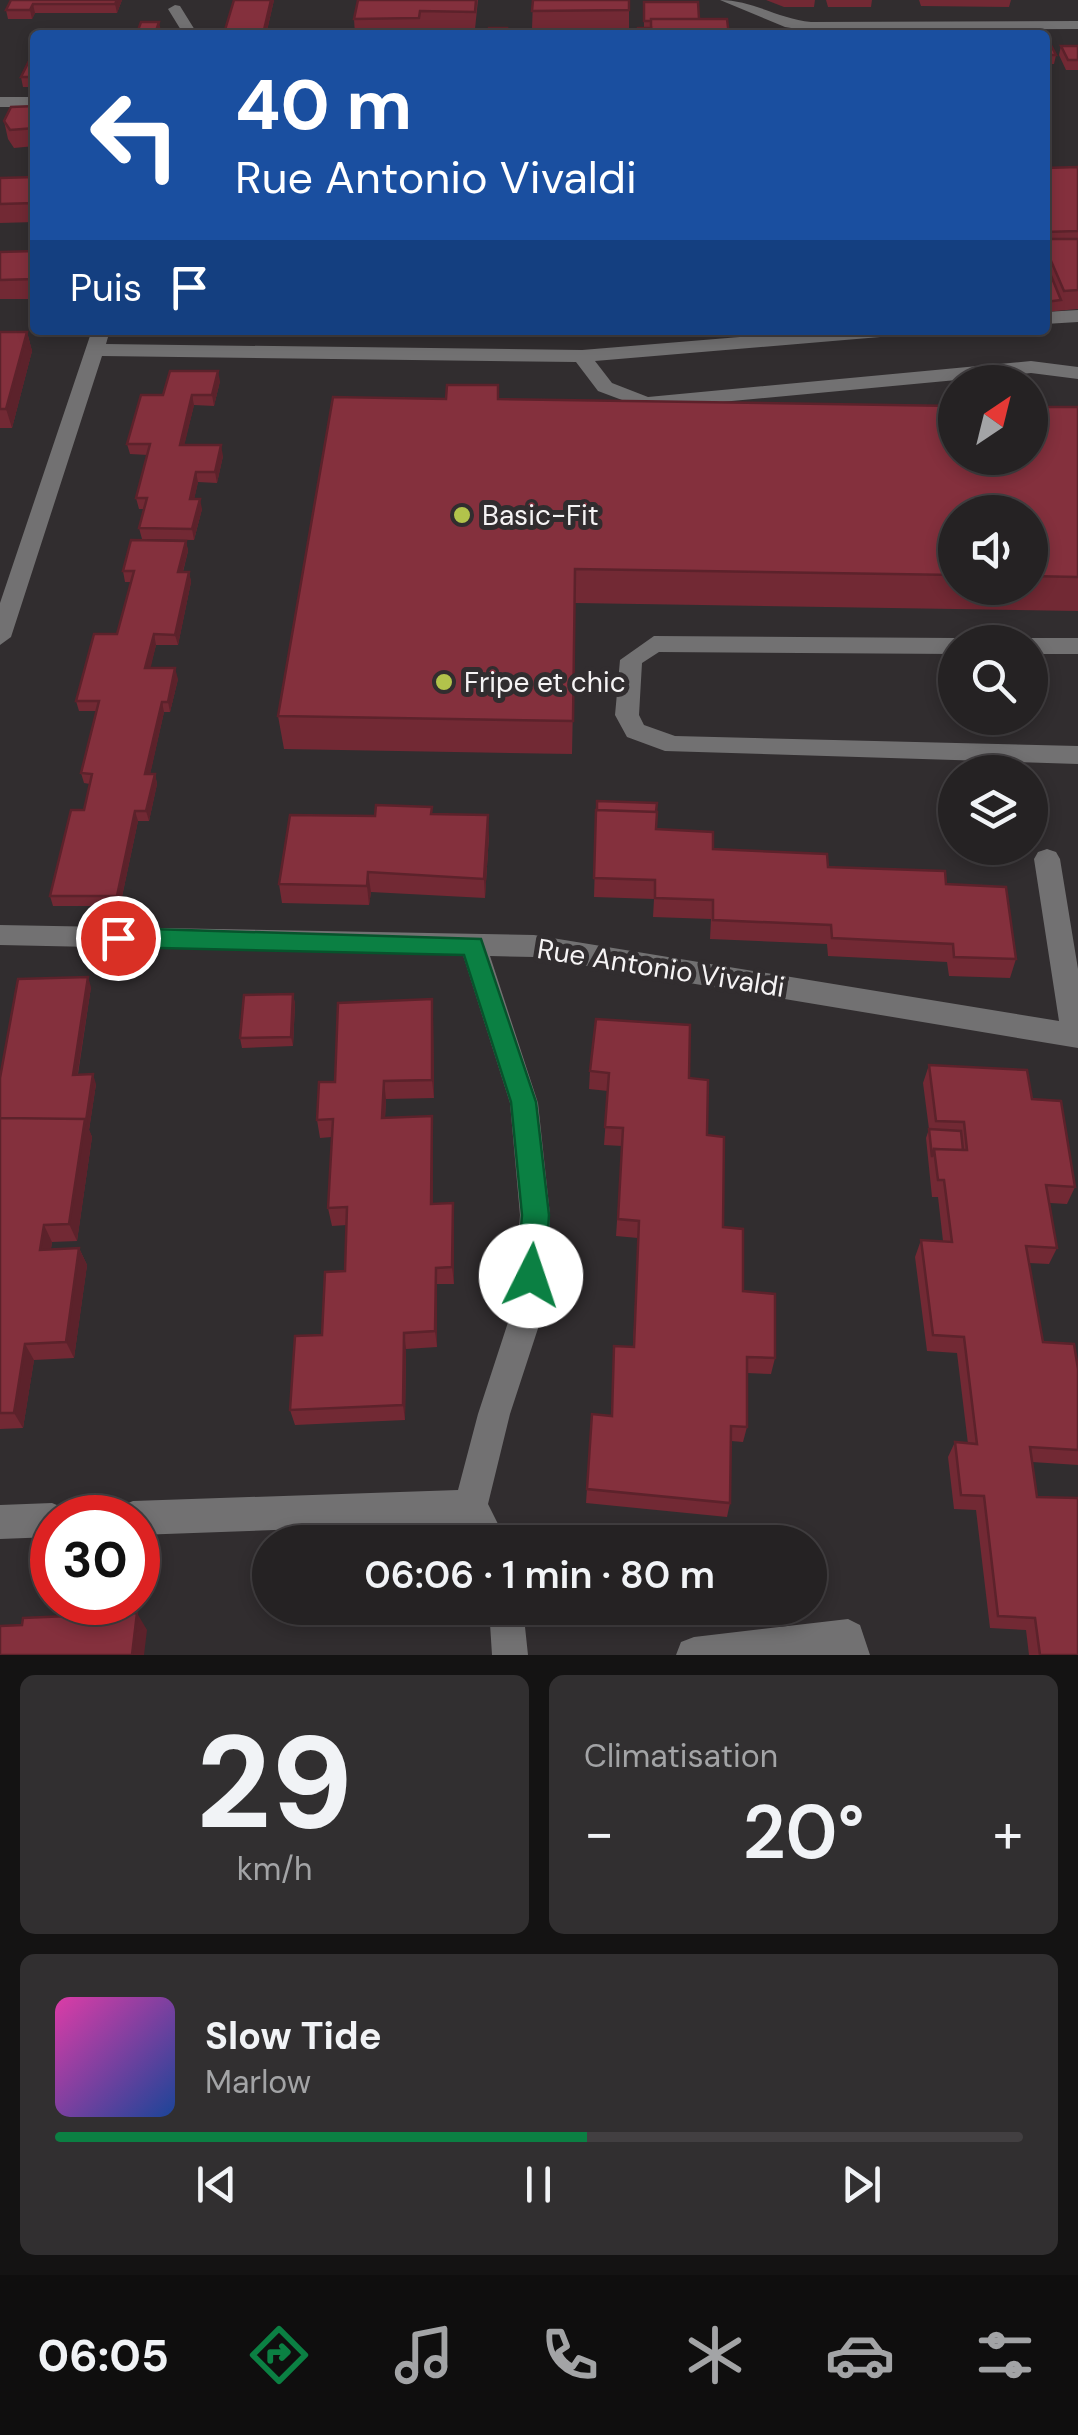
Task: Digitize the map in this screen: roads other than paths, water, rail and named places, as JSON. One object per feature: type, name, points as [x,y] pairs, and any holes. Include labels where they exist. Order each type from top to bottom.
[{"type":"street","points":[[727,0],[812,30],[1078,25]]},
{"type":"street","points":[[176,8],[187,30]]},
{"type":"street","points":[[0,102],[30,102]]},
{"type":"street","points":[[1050,318],[1078,316]]},
{"type":"street","points":[[371,354],[373,335]]},
{"type":"street","points":[[0,637],[98,340],[371,354],[582,356],[832,335]]},
{"type":"street","points":[[582,356],[606,387],[646,402],[1031,367],[1078,373]]},
{"type":"street","points":[[938,646],[654,644],[631,660],[628,715],[635,731],[674,745],[1078,755]]},
{"type":"street","points":[[1048,646],[1078,646]]},
{"type":"street","points":[[1047,865],[1076,1035]]},
{"type":"street","name":"Rue Antonio Vivaldi","points":[[0,935],[534,946],[1076,1035]]},
{"type":"street","points":[[473,946],[524,1102],[535,1215],[529,1307],[494,1414],[471,1506],[481,1525]]},
{"type":"street","points":[[160,1517],[471,1506]]},
{"type":"street","points":[[0,1522],[30,1521]]},
{"type":"street","points":[[507,1625],[510,1655]]},
{"type":"street","points":[[694,1655],[848,1637],[852,1655]]},
{"type":"place","name":"Basic-Fit","points":[[462,515]]},
{"type":"place","name":"Fripe et chic","points":[[444,682]]}]
